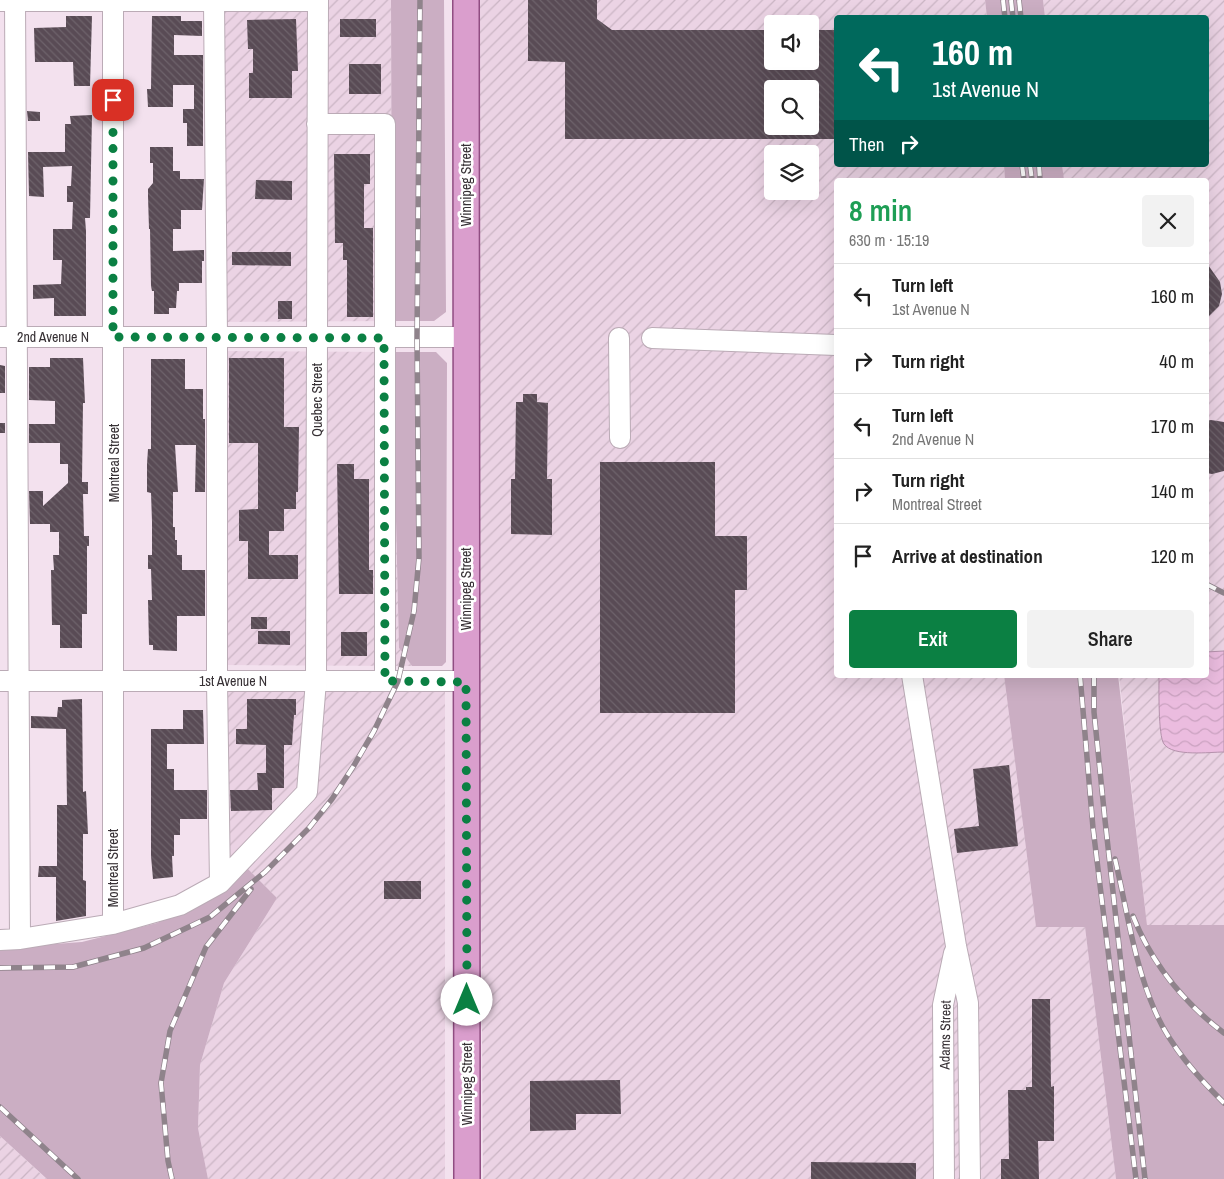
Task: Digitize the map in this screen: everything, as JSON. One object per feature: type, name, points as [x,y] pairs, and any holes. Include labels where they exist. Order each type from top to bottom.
[{"type":"main road","name":"Winnipeg Street","points":[[466,0],[467,1179]]},
{"type":"street","points":[[20,939],[10,681],[8,337],[10,1],[318,0]]},
{"type":"street","name":"Quebec Street","points":[[0,940],[20,939],[113,924],[180,905],[220,883],[307,792],[316,681],[318,0]]},
{"type":"street","name":"Montreal Street","points":[[113,1],[113,924]]},
{"type":"street","points":[[214,1],[217,337],[217,681],[220,883]]},
{"type":"street","points":[[317,124],[385,124],[385,681]]},
{"type":"street","name":"2nd Avenue N","points":[[8,337],[467,337]]},
{"type":"street","points":[[619,338],[620,438]]},
{"type":"street","points":[[652,338],[834,345]]},
{"type":"street","points":[[912,678],[956,946]]},
{"type":"street","name":"1st Avenue N","points":[[10,681],[466,682]]},
{"type":"street","name":"Adams Street","points":[[944,1179],[943,1005],[956,946]]},
{"type":"street","name":"Adams Street","points":[[956,946],[968,1003],[970,1179]]},
{"type":"shaded area","points":[[325,0],[391,0],[392,321],[221,322],[220,11],[325,10]]},
{"type":"shaded area","points":[[391,0],[444,0],[446,312],[434,321],[392,321]]},
{"type":"shaded area","points":[[475,0],[985,0],[987,15],[834,15],[834,167],[1004,167],[1005,178],[834,178],[834,678],[1004,678],[1036,927],[1085,927],[1116,1179],[483,1179]]},
{"type":"shaded area","points":[[985,0],[1043,0],[1045,15],[987,15]]},
{"type":"shaded area","points":[[1043,0],[1224,0],[1224,925],[1147,925],[1119,678],[1209,678],[1209,178],[1063,178],[1062,167],[1209,167],[1209,15],[1045,15]]},
{"type":"shaded area","points":[[1004,167],[1062,167],[1064,178],[1005,178]]},
{"type":"shaded area","points":[[222,351],[392,352],[399,648],[412,666],[224,665]]},
{"type":"shaded area","points":[[392,352],[436,352],[447,363],[446,662],[442,666],[412,666],[399,648]]},
{"type":"shaded area","points":[[1004,678],[1118,678],[1147,925],[1224,925],[1224,1179],[1116,1179],[1085,927],[1036,927]]},
{"type":"shaded area","points":[[223,692],[445,692],[445,1179],[208,1179],[198,1128],[200,1065],[224,983],[277,898],[248,869],[224,869]]},
{"type":"shaded area","points":[[248,869],[277,898],[224,983],[200,1065],[198,1128],[208,1179],[47,1179],[0,1136],[0,948],[82,942],[157,923],[207,898]]},
{"type":"shaded area","points":[[0,1136],[40,1173],[47,1179],[0,1179]]},
{"type":"water","points":[[1224,651],[1224,752],[1192,753],[1175,751],[1164,744],[1162,739],[1159,711],[1159,678],[1209,678],[1209,652]]},
{"type":"building","points":[[528,0],[597,0],[597,19],[612,30],[764,30],[764,70],[819,70],[819,30],[834,30],[834,139],[565,139],[565,62],[528,61]]},
{"type":"building","points":[[66,16],[92,16],[90,86],[74,86],[73,62],[35,62],[34,28],[66,27]]},
{"type":"building","points":[[152,16],[181,16],[181,21],[202,21],[202,36],[174,35],[174,55],[203,55],[203,146],[187,146],[187,123],[183,123],[183,109],[194,109],[194,85],[173,85],[173,107],[148,107],[147,89],[151,89]]},
{"type":"building","points":[[296,19],[298,71],[292,71],[292,98],[249,98],[249,73],[253,73],[253,49],[248,49],[247,20]]},
{"type":"building","points":[[340,19],[376,19],[376,37],[340,37]]},
{"type":"building","points":[[349,64],[381,64],[381,94],[349,94]]},
{"type":"building","points":[[27,111],[40,112],[40,121],[28,121]]},
{"type":"building","points":[[92,115],[90,218],[85,218],[86,316],[54,316],[54,298],[33,299],[33,285],[61,284],[62,260],[53,260],[53,229],[72,229],[73,202],[67,202],[67,186],[71,186],[72,166],[43,167],[44,197],[29,196],[28,152],[65,152],[65,124],[71,124],[70,116]]},
{"type":"building","points":[[150,147],[173,147],[173,171],[180,171],[180,179],[204,179],[202,210],[181,210],[181,229],[173,229],[173,251],[204,250],[202,283],[179,283],[176,308],[169,308],[169,314],[154,314],[154,291],[152,291],[151,286],[148,196],[148,189],[153,183],[153,163],[150,163]]},
{"type":"building","points":[[334,154],[370,154],[370,184],[364,184],[364,228],[373,228],[373,317],[347,317],[347,260],[343,260],[343,243],[335,243]]},
{"type":"building","points":[[256,180],[292,181],[292,200],[255,199]]},
{"type":"building","points":[[232,252],[291,252],[291,266],[232,265]]},
{"type":"building","points":[[1209,266],[1220,282],[1222,294],[1219,306],[1209,316]]},
{"type":"building","points":[[278,301],[292,301],[292,319],[278,319]]},
{"type":"building","points":[[50,358],[83,358],[85,403],[83,403],[82,482],[88,482],[88,494],[83,494],[84,536],[89,536],[89,546],[87,546],[87,614],[82,614],[82,648],[60,648],[60,625],[52,625],[51,570],[54,570],[53,555],[59,555],[59,532],[50,532],[50,524],[30,524],[29,491],[43,491],[43,506],[68,483],[68,464],[60,464],[60,443],[29,443],[29,424],[55,424],[55,401],[29,400],[29,367],[50,367]]},
{"type":"building","points":[[229,358],[284,358],[284,427],[299,427],[298,492],[296,492],[296,509],[284,509],[284,531],[269,531],[269,555],[298,555],[298,579],[248,579],[248,541],[239,541],[239,510],[258,509],[258,443],[229,443]]},
{"type":"building","points":[[151,359],[185,359],[185,389],[203,389],[205,492],[195,492],[196,445],[175,445],[178,492],[173,492],[173,527],[175,527],[175,540],[177,540],[177,555],[182,555],[182,570],[205,570],[205,616],[177,616],[177,651],[153,650],[153,645],[149,645],[148,600],[152,600],[151,569],[148,569],[148,555],[152,555],[152,522],[151,493],[147,492],[147,464],[148,449],[151,449]]},
{"type":"building","points":[[0,365],[5,366],[5,393],[0,393]]},
{"type":"building","points":[[523,394],[537,394],[537,402],[548,403],[547,479],[552,479],[552,535],[511,534],[511,479],[515,479],[516,402],[523,402]]},
{"type":"building","points":[[1209,420],[1224,422],[1224,471],[1212,474],[1209,474]]},
{"type":"building","points":[[0,423],[5,423],[5,433],[0,433]]},
{"type":"building","points":[[600,462],[715,462],[715,536],[747,536],[747,590],[735,590],[735,713],[600,713]]},
{"type":"building","points":[[337,464],[354,464],[354,479],[369,479],[369,570],[373,570],[373,594],[339,594]]},
{"type":"building","points":[[251,617],[267,617],[267,629],[251,629]]},
{"type":"building","points":[[258,631],[290,631],[290,645],[258,644]]},
{"type":"building","points":[[341,632],[367,632],[367,656],[341,656]]},
{"type":"building","points":[[82,699],[83,792],[86,791],[88,834],[83,834],[83,880],[86,881],[86,916],[56,921],[56,877],[38,877],[39,866],[57,866],[57,805],[67,805],[66,729],[31,728],[31,716],[57,717],[58,707],[62,707],[62,700]]},
{"type":"building","points":[[247,699],[296,699],[292,745],[284,745],[284,788],[272,788],[272,810],[231,811],[230,790],[258,790],[257,773],[266,773],[266,745],[236,744],[236,729],[247,729]]},
{"type":"building","points":[[183,710],[203,710],[204,744],[167,744],[167,769],[174,769],[174,790],[207,790],[207,819],[180,819],[180,835],[174,835],[173,877],[153,879],[151,856],[151,729],[183,729]]},
{"type":"building","points":[[1009,765],[1018,846],[957,853],[954,829],[979,826],[973,769]]},
{"type":"building","points":[[384,881],[421,881],[421,899],[384,899]]},
{"type":"building","points":[[1032,999],[1050,999],[1051,1087],[1054,1086],[1054,1141],[1038,1141],[1039,1179],[1001,1179],[1001,1159],[1009,1159],[1008,1090],[1026,1090],[1026,1087],[1032,1087]]},
{"type":"building","points":[[620,1080],[621,1114],[576,1114],[576,1130],[530,1131],[530,1081]]},
{"type":"building","points":[[811,1162],[916,1163],[916,1179],[811,1179]]},
{"type":"railway","points":[[0,968],[73,967],[144,948],[210,917],[265,872],[309,828],[332,799],[353,767],[374,731],[398,681],[414,611],[419,558],[417,338],[420,0]]},
{"type":"railway","points":[[1003,0],[1005,15]]},
{"type":"railway","points":[[1011,0],[1013,15]]},
{"type":"railway","points":[[1019,0],[1021,15]]},
{"type":"railway","points":[[1022,167],[1024,178]]},
{"type":"railway","points":[[1030,167],[1032,178]]},
{"type":"railway","points":[[1039,167],[1040,178]]},
{"type":"railway","points":[[1209,586],[1224,593]]},
{"type":"railway","points":[[1080,678],[1093,828],[1136,1179]]},
{"type":"railway","points":[[1094,678],[1094,712],[1145,1179]]},
{"type":"railway","points":[[1115,859],[1136,955],[1155,1011],[1176,1048],[1224,1103]]},
{"type":"railway","points":[[172,1179],[168,1161],[161,1083],[170,1031],[206,947],[251,889]]},
{"type":"railway","points":[[1133,916],[1149,950],[1170,981],[1195,1008],[1224,1033]]},
{"type":"railway","points":[[0,1107],[78,1179]]},
{"type":"route","points":[[113,100],[113,337],[384,338],[385,681],[466,682],[467,1000]]}]
